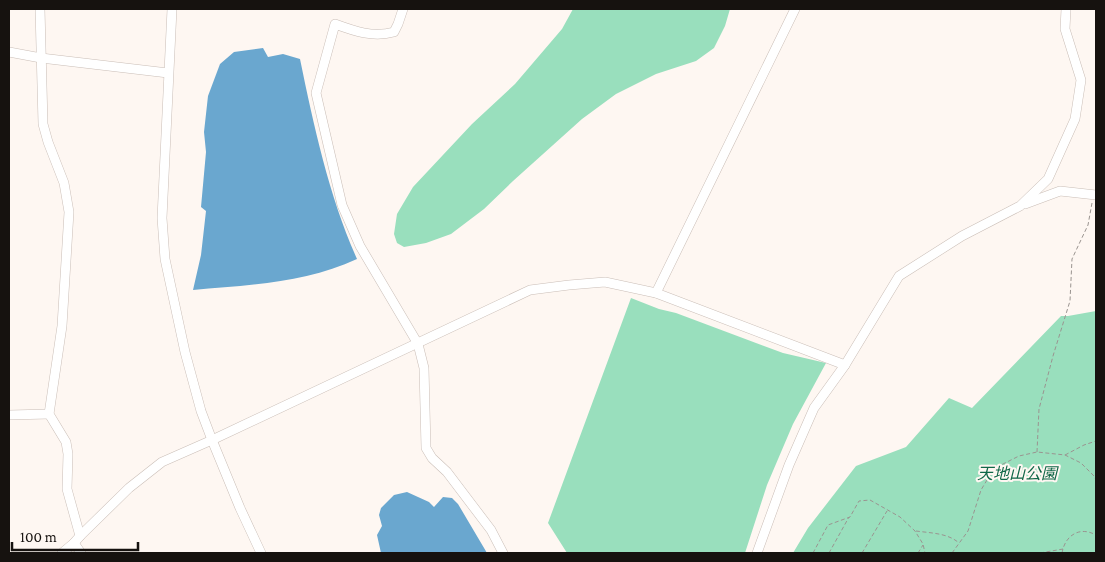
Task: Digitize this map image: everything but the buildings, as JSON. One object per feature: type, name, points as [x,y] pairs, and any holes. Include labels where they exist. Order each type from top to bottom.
[{"type":"street","points":[[40,9],[43,124],[64,183],[68,212],[62,326],[49,414],[66,442],[68,454],[67,489],[81,553]]},
{"type":"street","points":[[172,9],[162,218],[164,247],[190,370],[201,411],[240,508],[261,553]]},
{"type":"street","points":[[403,9],[394,32],[385,34],[363,33],[335,24],[316,94],[342,205],[360,246],[418,344],[424,368],[426,448],[432,458],[447,472],[491,530],[503,553]]},
{"type":"street","points":[[656,293],[795,9]]},
{"type":"street","points":[[1020,206],[1048,179],[1075,119],[1081,80],[1064,29],[1067,9]]},
{"type":"street","points":[[9,52],[41,58],[168,73]]},
{"type":"street","points":[[757,553],[789,465],[814,408],[845,364],[900,276],[962,236],[1020,206],[1060,191],[1095,195]]},
{"type":"street","points":[[62,553],[129,488],[162,462],[530,290],[569,284],[605,282],[656,293],[845,364]]},
{"type":"street","points":[[9,415],[49,414]]},
{"type":"path","points":[[1037,452],[1040,409],[1052,356],[1070,301],[1072,259],[1088,225],[1095,195]]},
{"type":"path","points":[[1065,455],[1096,441]]},
{"type":"path","points":[[952,553],[968,532],[981,490],[990,475],[1001,464],[1019,456],[1037,452],[1065,455],[1081,464],[1095,477],[1096,481]]},
{"type":"path","points":[[829,553],[859,501],[870,500],[900,517],[915,531],[923,544],[925,553]]},
{"type":"path","points":[[862,553],[887,510]]},
{"type":"path","points":[[813,553],[828,525],[850,516]]},
{"type":"path","points":[[915,531],[953,538],[959,544]]},
{"type":"path","points":[[1062,553],[1068,538],[1076,533],[1085,531],[1095,534],[1096,531]]},
{"type":"path","points":[[918,553],[923,544]]},
{"type":"path","points":[[1040,553],[1063,549]]},
{"type":"green space","points":[[573,9],[730,9],[725,26],[714,48],[696,61],[656,74],[616,94],[582,119],[484,209],[451,234],[426,243],[404,247],[397,243],[394,234],[397,214],[413,187],[472,124],[515,84],[562,29]]},
{"type":"green space","points":[[631,298],[783,353],[826,363],[793,424],[767,485],[745,553],[567,553],[548,523]]},
{"type":"green space","name":"天地山公園","points":[[1096,311],[1096,553],[793,553],[808,528],[856,466],[906,447],[949,398],[972,408],[1061,316]]},
{"type":"water","points":[[263,48],[268,57],[283,54],[300,59],[330,186],[357,259],[318,273],[277,282],[193,290],[201,255],[206,211],[201,207],[206,152],[204,132],[208,96],[220,64],[234,52]]},
{"type":"water","points":[[407,492],[429,502],[434,507],[443,497],[452,498],[458,504],[487,553],[381,553],[377,535],[382,526],[379,515],[381,508],[394,495]]}]
